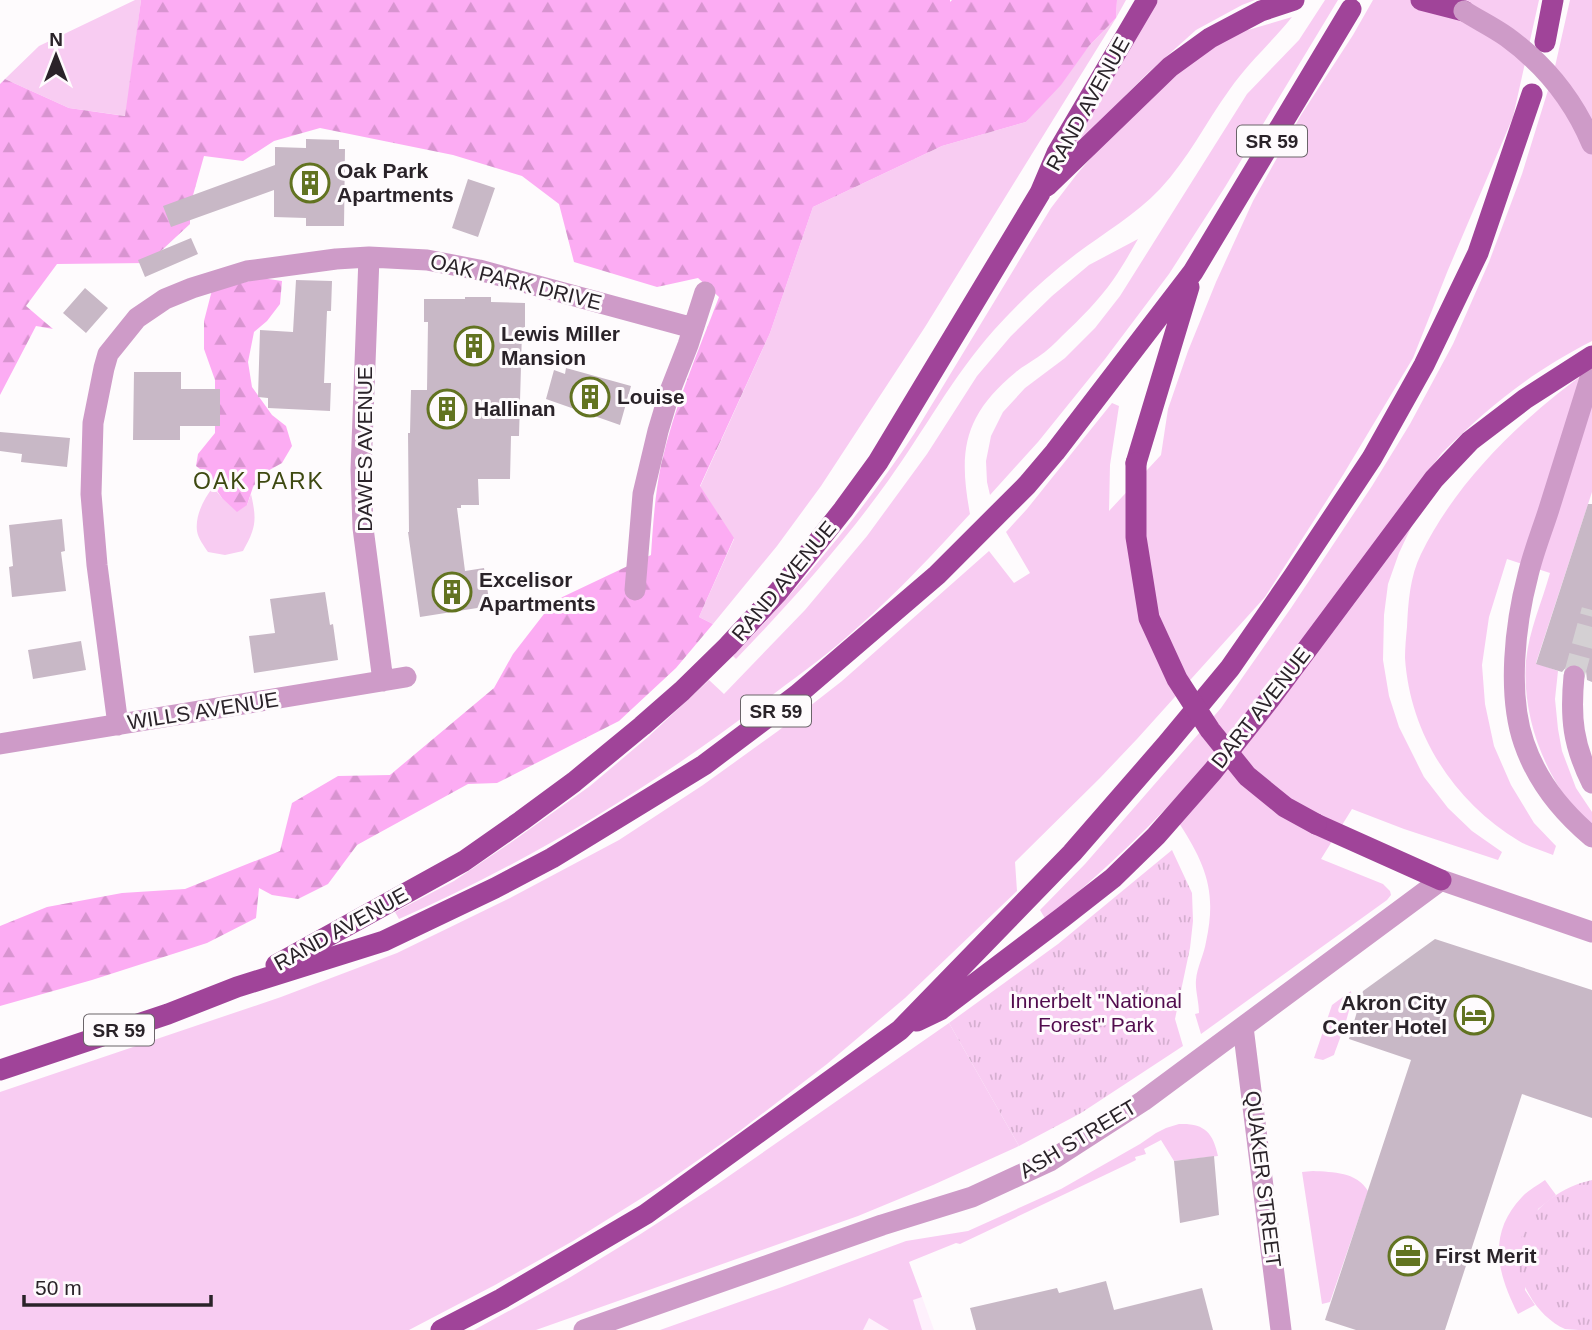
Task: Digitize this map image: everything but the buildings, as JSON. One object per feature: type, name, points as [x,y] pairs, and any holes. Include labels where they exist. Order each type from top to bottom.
[{"type":"main road","name":"RAND AVENUE","points":[[237,987],[464,861],[521,821],[574,782],[682,691],[778,592],[878,462],[1040,193],[1057,153],[1147,0]]},
{"type":"main road","points":[[1040,193],[1170,68],[1209,38],[1261,11],[1294,0]]},
{"type":"main road","points":[[1421,0],[1456,6]]},
{"type":"main road","points":[[1545,42],[1553,0]]},
{"type":"main road","name":"SR 59","points":[[0,1070],[168,1014],[237,987],[384,941],[529,870],[615,820],[704,765],[797,695],[937,575],[1027,485],[1111,381],[1194,272],[1351,9]]},
{"type":"main road","points":[[441,1330],[501,1299],[646,1214],[900,1030],[1072,853],[1167,745],[1230,667],[1373,458],[1424,365],[1478,253],[1532,94]]},
{"type":"main road","points":[[1194,272],[1136,463],[1136,537],[1149,618],[1177,679],[1210,730],[1247,776],[1285,807],[1316,824],[1441,880]]},
{"type":"main road","name":"DART AVENUE","points":[[900,1030],[940,1010],[1063,917],[1113,877],[1156,836],[1213,771],[1270,699],[1434,479],[1470,440],[1525,399],[1592,356]]},
{"type":"street","points":[[1456,6],[1527,52],[1568,98],[1585,126],[1592,144]]},
{"type":"street","name":"OAK PARK DRIVE","points":[[118,725],[97,565],[91,494],[93,423],[108,354],[137,318],[164,299],[247,271],[336,259],[369,257],[427,260],[479,270],[693,328]]},
{"type":"street","name":"DAWES AVENUE","points":[[369,257],[361,470],[362,516],[383,681]]},
{"type":"street","points":[[635,590],[643,494],[670,391],[705,292]]},
{"type":"street","points":[[1592,372],[1528,573],[1519,613],[1515,672],[1518,713],[1524,743],[1551,796],[1573,821],[1592,837]]},
{"type":"street","points":[[1574,676],[1571,705],[1574,734],[1592,783]]},
{"type":"street","name":"WILLS AVENUE","points":[[0,744],[406,677]]},
{"type":"street","points":[[1441,880],[1592,932]]},
{"type":"street","name":"ASH STREET","points":[[584,1330],[980,1193],[1050,1161],[1143,1101],[1441,880]]},
{"type":"street","name":"QUAKER STREET","points":[[1243,1027],[1281,1330]]},
{"type":"shaded area","points":[[922,1297],[934,1330],[804,1330]]},
{"type":"green space","points":[[135,0],[141,0],[126,116],[69,108],[5,79],[39,46]]},
{"type":"green space","points":[[141,0],[1117,0],[1116,18],[1089,46],[1061,85],[1026,122],[942,146],[813,207],[770,333],[700,486],[734,538],[699,617],[713,624],[676,668],[619,721],[497,783],[468,784],[357,845],[328,884],[298,899],[272,895],[259,888],[256,918],[207,943],[0,1006],[0,926],[47,907],[122,893],[185,889],[280,851],[292,803],[338,776],[390,775],[494,688],[513,654],[554,601],[651,555],[657,487],[666,443],[719,297],[698,278],[657,287],[574,262],[559,204],[522,176],[453,155],[320,128],[274,141],[243,161],[204,156],[190,206],[190,224],[148,263],[57,264],[26,306],[53,329],[36,326],[0,395],[0,84],[5,79],[69,108],[125,116]]},
{"type":"green space","points":[[1117,0],[1126,0],[1116,18]]},
{"type":"green space","points":[[1158,0],[1255,0],[1196,30],[1148,73],[1074,151],[1070,147]]},
{"type":"green space","points":[[1325,0],[1338,0],[1169,274],[1038,442],[990,495],[986,461],[991,436],[1003,412],[1025,388],[1065,358],[1095,328],[1120,296],[1247,94],[1299,40]]},
{"type":"green space","points":[[1373,0],[1539,0],[1513,117],[1413,358],[1265,597],[1137,739],[1015,862],[1017,891],[905,998],[827,1064],[741,1130],[661,1186],[573,1241],[409,1330],[0,1330],[0,1092],[281,997],[397,953],[510,898],[619,840],[703,785],[778,731],[842,681],[989,551],[1014,583],[1030,573],[1006,532],[1112,403],[1119,406],[1110,465],[1109,511],[1161,455],[1168,409],[1188,351],[1253,201],[1301,115]]},
{"type":"green space","points":[[1570,0],[1592,0],[1592,341],[1512,391],[1442,453],[1297,649],[1205,765],[1168,807],[1128,846],[1046,920],[1040,910],[1085,864],[1221,708],[1291,608],[1410,424],[1453,344],[1489,262],[1522,174],[1554,71]]},
{"type":"green space","points":[[1292,17],[1237,79],[1160,189],[1054,272],[994,330],[965,366],[901,462],[834,551],[736,659],[733,656],[829,549],[894,464],[1051,208],[1102,145],[1193,58],[1245,28],[1248,30]]},
{"type":"green space","points":[[1116,18],[925,327],[821,486],[777,546],[713,624],[699,617],[734,539],[700,487],[770,333],[813,207],[942,146],[1026,122]]},
{"type":"green space","points":[[1138,239],[1113,280],[1089,309],[1048,350],[1016,372],[985,403],[975,419],[966,452],[966,491],[970,514],[873,614],[731,726],[640,789],[594,818],[498,871],[399,919],[395,912],[454,881],[590,786],[709,680],[724,694],[805,610],[867,536],[927,454],[977,376],[1011,336],[1089,265]]},
{"type":"green space","points":[[262,278],[282,281],[280,304],[254,332],[248,362],[252,387],[272,415],[286,426],[292,446],[282,463],[264,473],[253,487],[247,505],[237,512],[196,466],[198,454],[215,433],[215,380],[204,349],[204,321],[212,290]]},
{"type":"green space","points":[[1592,368],[1592,492],[1536,663],[1558,671],[1555,699],[1562,751],[1576,788],[1592,812],[1592,826],[1559,788],[1542,754],[1530,717],[1526,661],[1533,627],[1550,573],[1507,559],[1489,617],[1482,665],[1485,704],[1494,746],[1511,785],[1534,823],[1556,846],[1553,855],[1523,843],[1496,825],[1474,807],[1440,763],[1426,739],[1409,686],[1405,658],[1408,609],[1417,562],[1453,500],[1518,428]]},
{"type":"green space","points":[[213,487],[222,498],[247,505],[251,494],[254,524],[243,551],[225,555],[208,552],[200,539],[197,531],[199,513]]},
{"type":"green space","points":[[1416,517],[1388,584],[1383,660],[1389,696],[1399,727],[1424,777],[1448,808],[1472,831],[1502,852],[1498,860],[1352,809],[1321,859],[1383,884],[1391,895],[1201,1034],[1195,1014],[1199,1013],[1196,980],[1209,924],[1209,893],[1196,852],[1179,823]]},
{"type":"green space","name":"Innerbelt \"National Forest\" Park","points":[[1172,850],[1192,893],[1190,948],[1175,1019],[1183,1046],[1081,1113],[1019,1146],[949,1023],[1058,944]]},
{"type":"green space","points":[[1351,991],[1348,1013],[1334,1055],[1323,1060],[1314,1058],[1332,1005]]},
{"type":"green space","points":[[949,1023],[1019,1146],[858,1216],[536,1330],[474,1330],[569,1278],[639,1235],[716,1185]]},
{"type":"green space","points":[[1179,1124],[1195,1125],[1206,1131],[1218,1156],[1174,1161],[1161,1140],[1144,1149],[1146,1154],[1135,1157],[1136,1160],[1128,1164],[960,1244],[956,1243],[909,1262],[922,1297],[913,1300],[922,1330],[889,1330],[869,1318],[863,1330],[660,1330],[906,1241],[968,1231],[1061,1189],[1156,1133]]},
{"type":"green space","points":[[1313,1171],[1351,1177],[1358,1180],[1368,1191],[1330,1302],[1322,1304],[1302,1172]]},
{"type":"green space","points":[[1545,1180],[1556,1195],[1538,1209],[1525,1290],[1535,1305],[1518,1314],[1501,1269],[1500,1239],[1511,1211],[1524,1195]]},
{"type":"green space","points":[[1592,1180],[1592,1330],[1565,1329],[1545,1315],[1530,1296],[1521,1276],[1518,1257],[1521,1239],[1528,1223],[1540,1208],[1572,1186]]},
{"type":"tunnel","points":[[1574,676],[1592,610]]},
{"type":"place","name":"Oak Park Apartments","points":[[310,183]]},
{"type":"place","name":"Lewis Miller Mansion","points":[[474,346]]},
{"type":"place","name":"Louise","points":[[590,397]]},
{"type":"place","name":"Hallinan","points":[[447,409]]},
{"type":"place","name":"Excelisor Apartments","points":[[452,592]]},
{"type":"place","name":"Akron City Center Hotel","points":[[1474,1015]]},
{"type":"place","name":"First Merit","points":[[1408,1256]]},
{"type":"district","name":"OAK PARK","points":[[259,481]]}]
